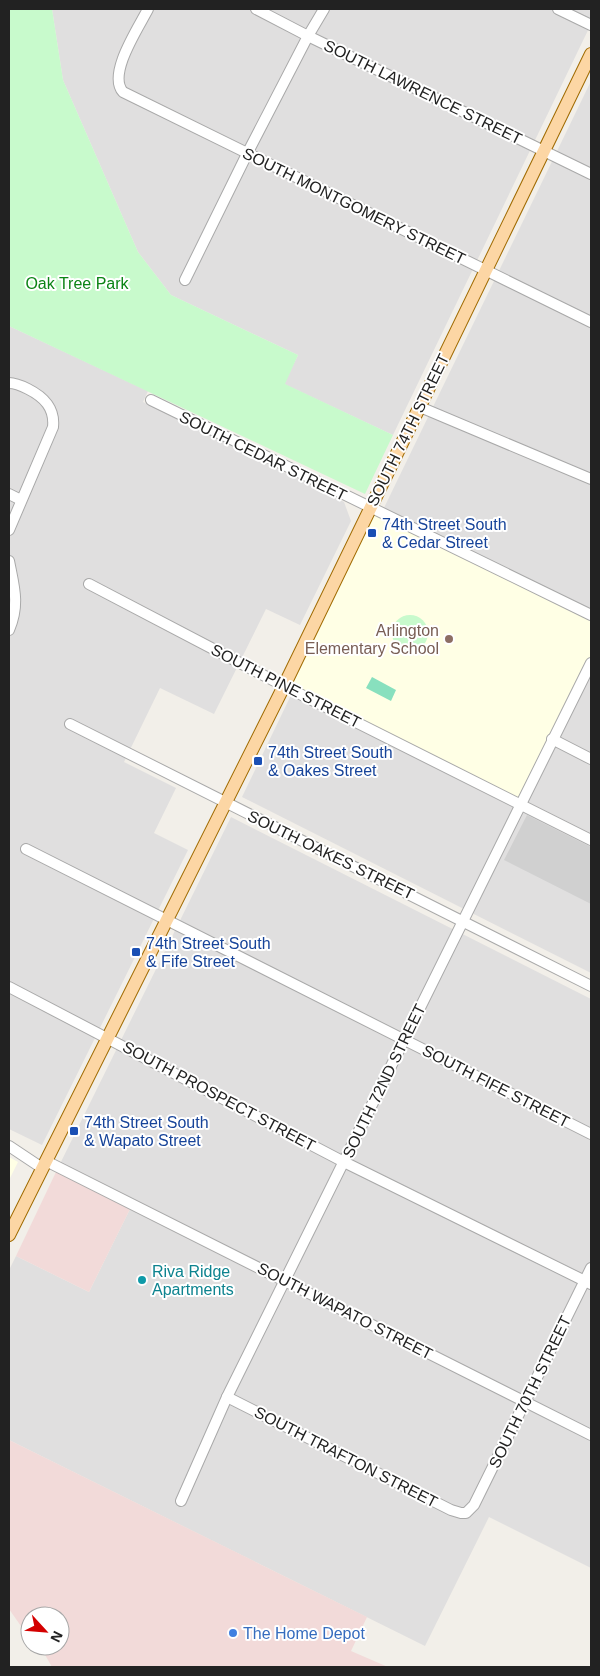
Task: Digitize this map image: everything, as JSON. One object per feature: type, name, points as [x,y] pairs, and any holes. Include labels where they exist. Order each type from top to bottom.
[{"type":"main road","name":"SOUTH 74TH STREET","points":[[9,1235],[284,686],[591,54]]},
{"type":"street","name":"SOUTH MONTGOMERY STREET","points":[[148,9],[118,73],[119,87],[129,96],[591,322]]},
{"type":"street","name":"SOUTH LAWRENCE STREET","points":[[256,9],[591,174]]},
{"type":"street","points":[[185,280],[308,36],[324,9]]},
{"type":"street","points":[[558,9],[591,25]]},
{"type":"street","points":[[9,383],[21,386],[42,398],[48,404],[54,418],[53,427],[9,530]]},
{"type":"street","name":"SOUTH CEDAR STREET","points":[[151,400],[591,615]]},
{"type":"street","points":[[420,407],[591,478]]},
{"type":"street","points":[[9,494],[21,500]]},
{"type":"street","points":[[9,561],[15,589],[16,609],[9,630]]},
{"type":"street","name":"SOUTH PINE STREET","points":[[88,584],[284,686],[591,840]]},
{"type":"street","name":"SOUTH 72ND STREET","points":[[181,1500],[227,1397],[552,740],[590,667]]},
{"type":"street","name":"SOUTH OAKES STREET","points":[[70,724],[591,986]]},
{"type":"street","points":[[552,740],[591,759]]},
{"type":"street","name":"SOUTH FIFE STREET","points":[[26,849],[591,1134]]},
{"type":"street","name":"SOUTH PROSPECT STREET","points":[[9,987],[344,1162],[588,1283]]},
{"type":"street","name":"SOUTH WAPATO STREET","points":[[9,1146],[286,1280],[591,1435]]},
{"type":"street","name":"SOUTH 70TH STREET","points":[[466,1513],[474,1505],[524,1402],[588,1283],[591,1268]]},
{"type":"street","name":"SOUTH TRAFTON STREET","points":[[227,1397],[451,1510],[466,1513]]},
{"type":"shaded area","points":[[52,9],[591,9],[591,24],[393,435],[284,384],[298,355],[171,295],[138,252],[63,80]]},
{"type":"shaded area","points":[[591,81],[591,615],[382,512]]},
{"type":"shaded area","points":[[9,326],[148,391],[143,402],[344,502],[351,521],[300,625],[266,609],[214,714],[160,688],[124,762],[176,788],[154,833],[188,850],[42,1145],[9,1129]]},
{"type":"shaded area","name":"Arlington Elementary School","points":[[371,508],[591,615],[591,663],[520,805],[284,686]]},
{"type":"shaded area","points":[[591,663],[591,973],[242,797],[293,691]]},
{"type":"shaded area","points":[[527,815],[591,847],[591,904],[504,860]]},
{"type":"shaded area","points":[[231,817],[591,999],[591,1568],[489,1517],[425,1646],[9,1440],[9,1270],[16,1256],[89,1292],[130,1209],[56,1172]]},
{"type":"shaded area","points":[[9,1157],[18,1162],[9,1180]]},
{"type":"shaded area","points":[[56,1172],[130,1209],[89,1292],[16,1256]]},
{"type":"shaded area","points":[[9,1440],[367,1617],[351,1651],[388,1667],[52,1667],[46,1656],[70,1656],[70,1606],[20,1606],[20,1625],[9,1609]]},
{"type":"green space","name":"Oak Tree Park","points":[[9,9],[52,9],[63,80],[138,252],[171,295],[298,355],[285,384],[393,435],[365,494],[9,326]]},
{"type":"green space","points":[[410,615],[417,616],[423,620],[427,626],[427,640],[423,646],[417,650],[410,651],[403,650],[397,646],[393,640],[392,633],[393,626],[397,620],[403,616]]},
{"type":"green space","points":[[372,677],[396,690],[391,701],[366,688]]},
{"type":"place","name":"74th Street South & Cedar Street","points":[[372,533]]},
{"type":"place","name":"Arlington Elementary School","points":[[449,639]]},
{"type":"place","name":"74th Street South & Oakes Street","points":[[258,761]]},
{"type":"place","name":"74th Street South & Fife Street","points":[[136,952]]},
{"type":"place","name":"74th Street South & Wapato Street","points":[[74,1131]]},
{"type":"place","name":"Riva Ridge Apartments","points":[[142,1280]]},
{"type":"place","name":"The Home Depot","points":[[233,1633]]}]
